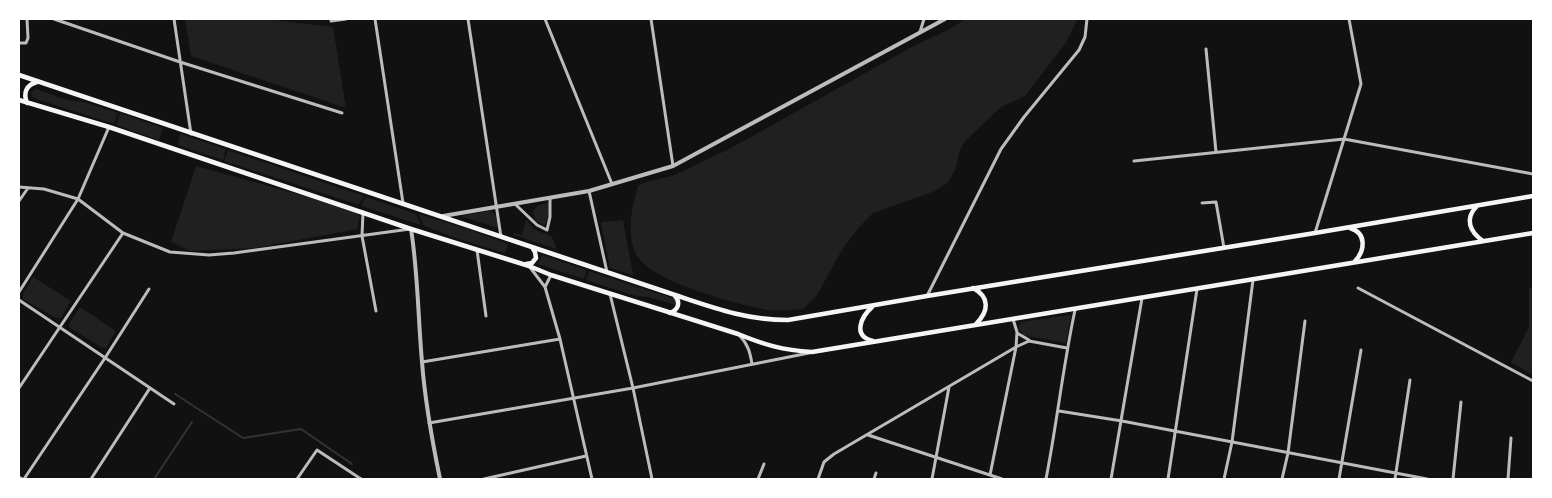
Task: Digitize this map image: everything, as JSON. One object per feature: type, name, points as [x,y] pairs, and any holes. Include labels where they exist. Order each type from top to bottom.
[{"type":"main road","points":[[19,75],[675,295],[745,317],[769,320],[788,320],[1533,196]]},
{"type":"main road","points":[[27,103],[26,89],[31,83],[38,81]]},
{"type":"main road","points":[[19,100],[109,127],[363,211],[411,229],[738,334],[767,346],[790,351],[812,352],[877,342],[1533,233]]},
{"type":"main road","points":[[1478,205],[1472,211],[1469,220],[1470,229],[1475,236],[1483,241]]},
{"type":"main road","points":[[1347,227],[1354,229],[1360,234],[1364,242],[1360,256],[1354,262]]},
{"type":"main road","points":[[522,264],[534,261],[536,255],[532,248]]},
{"type":"main road","points":[[973,288],[980,292],[985,300],[986,310],[982,318],[975,325]]},
{"type":"main road","points":[[668,313],[674,311],[678,306],[678,300],[675,295]]},
{"type":"main road","points":[[873,306],[861,319],[860,327],[863,335],[869,340],[877,342]]},
{"type":"street","points":[[19,43],[26,43],[28,38],[27,19]]},
{"type":"street","points":[[54,19],[180,62],[342,113]]},
{"type":"street","points":[[174,19],[192,134]]},
{"type":"street","points":[[331,21],[346,19]]},
{"type":"street","points":[[375,19],[403,204]]},
{"type":"street","points":[[468,19],[501,237]]},
{"type":"street","points":[[545,19],[612,184]]},
{"type":"street","points":[[651,19],[673,166]]},
{"type":"street","points":[[920,32],[924,19]]},
{"type":"street","points":[[440,217],[590,191],[673,166],[943,19]]},
{"type":"street","points":[[927,296],[1001,149],[1024,117],[1079,50],[1085,37],[1086,19]]},
{"type":"street","points":[[1315,233],[1361,84],[1349,19]]},
{"type":"street","points":[[1206,49],[1216,152]]},
{"type":"street","points":[[19,292],[78,199],[109,127]]},
{"type":"street","points":[[1134,161],[1344,139],[1533,174]]},
{"type":"street","points":[[19,187],[44,189],[78,199],[123,233],[170,252],[209,255],[261,250],[411,229],[417,266],[422,362],[428,423],[440,479]]},
{"type":"street","points":[[19,201],[28,187]]},
{"type":"street","points":[[590,191],[607,272]]},
{"type":"street","points":[[514,204],[537,225],[547,230],[550,217],[550,198]]},
{"type":"street","points":[[1202,203],[1216,202],[1224,248]]},
{"type":"street","points":[[363,211],[362,236],[376,311]]},
{"type":"street","points":[[19,388],[123,233]]},
{"type":"street","points":[[477,250],[486,316]]},
{"type":"street","points":[[529,266],[545,286],[560,339],[592,479]]},
{"type":"street","points":[[545,286],[551,275]]},
{"type":"street","points":[[1224,479],[1232,442],[1253,280]]},
{"type":"street","points":[[1358,288],[1533,381]]},
{"type":"street","points":[[22,479],[106,358],[149,289]]},
{"type":"street","points":[[1168,479],[1197,289]]},
{"type":"street","points":[[610,293],[633,388],[652,479]]},
{"type":"street","points":[[1111,479],[1142,298]]},
{"type":"street","points":[[19,300],[174,404]]},
{"type":"street","points":[[1046,479],[1075,310]]},
{"type":"street","points":[[990,475],[1016,347],[1017,332],[1013,318]]},
{"type":"street","points":[[1282,479],[1288,453],[1305,322]]},
{"type":"street","points":[[1017,332],[1029,341],[1067,348]]},
{"type":"street","points":[[738,334],[750,350],[752,364]]},
{"type":"street","points":[[422,362],[560,339]]},
{"type":"street","points":[[818,479],[824,462],[834,454],[1029,341]]},
{"type":"street","points":[[1340,479],[1361,350]]},
{"type":"street","points":[[428,423],[633,388],[812,352]]},
{"type":"street","points":[[1395,479],[1410,380]]},
{"type":"street","points":[[932,479],[949,387]]},
{"type":"street","points":[[91,479],[150,388]]},
{"type":"street","points":[[1453,479],[1461,402]]},
{"type":"street","points":[[1059,411],[1122,421],[1427,479]]},
{"type":"street","points":[[868,434],[1002,479]]},
{"type":"street","points":[[1508,479],[1511,438]]},
{"type":"street","points":[[297,479],[317,450],[355,478],[361,479]]},
{"type":"street","points":[[484,479],[586,456]]},
{"type":"street","points":[[758,479],[764,464]]},
{"type":"street","points":[[874,479],[876,473]]},
{"type":"shaded area","points":[[185,19],[264,19],[333,27],[346,108],[191,56]]},
{"type":"shaded area","points":[[965,19],[1078,19],[1065,44],[1025,96],[1001,107],[965,141],[959,152],[956,168],[948,182],[935,191],[873,213],[851,237],[817,295],[803,309],[768,310],[717,297],[675,282],[658,273],[644,264],[636,254],[631,238],[631,229],[632,211],[638,186],[646,182],[672,176],[731,148]]},
{"type":"shaded area","points":[[36,89],[67,100],[85,102],[118,113],[114,124],[33,98],[31,93]]},
{"type":"shaded area","points":[[120,113],[163,128],[159,140],[116,125]]},
{"type":"shaded area","points":[[180,134],[226,149],[223,160],[178,145]]},
{"type":"shaded area","points":[[228,150],[364,196],[359,205],[224,161]]},
{"type":"shaded area","points":[[196,166],[312,198],[358,213],[360,218],[357,229],[256,248],[190,251],[171,242]]},
{"type":"shaded area","points":[[366,197],[416,214],[421,225],[361,206]]},
{"type":"shaded area","points":[[549,203],[548,222],[544,225],[536,221],[533,213],[539,205]]},
{"type":"shaded area","points":[[490,211],[496,215],[498,228],[460,216]]},
{"type":"shaded area","points":[[418,214],[468,229],[508,244],[505,253],[461,240],[424,226]]},
{"type":"shaded area","points":[[526,219],[534,229],[551,237],[556,249],[514,235],[514,233],[522,235]]},
{"type":"shaded area","points":[[623,220],[633,275],[610,268],[601,222]]},
{"type":"shaded area","points":[[542,255],[587,270],[584,279],[538,264]]},
{"type":"shaded area","points":[[589,271],[675,299],[677,301],[676,305],[632,295],[586,280]]},
{"type":"shaded area","points":[[33,277],[71,301],[61,318],[56,318],[23,299],[23,294]]},
{"type":"shaded area","points":[[1529,288],[1533,288],[1533,375],[1511,362],[1529,327]]},
{"type":"shaded area","points":[[80,307],[116,331],[106,348],[102,348],[69,327]]},
{"type":"shaded area","points":[[1071,315],[1066,343],[1023,335],[1019,328],[1021,322]]},
{"type":"waterway","points":[[175,394],[243,438],[301,429],[352,464]]},
{"type":"waterway","points":[[154,479],[192,422]]}]
